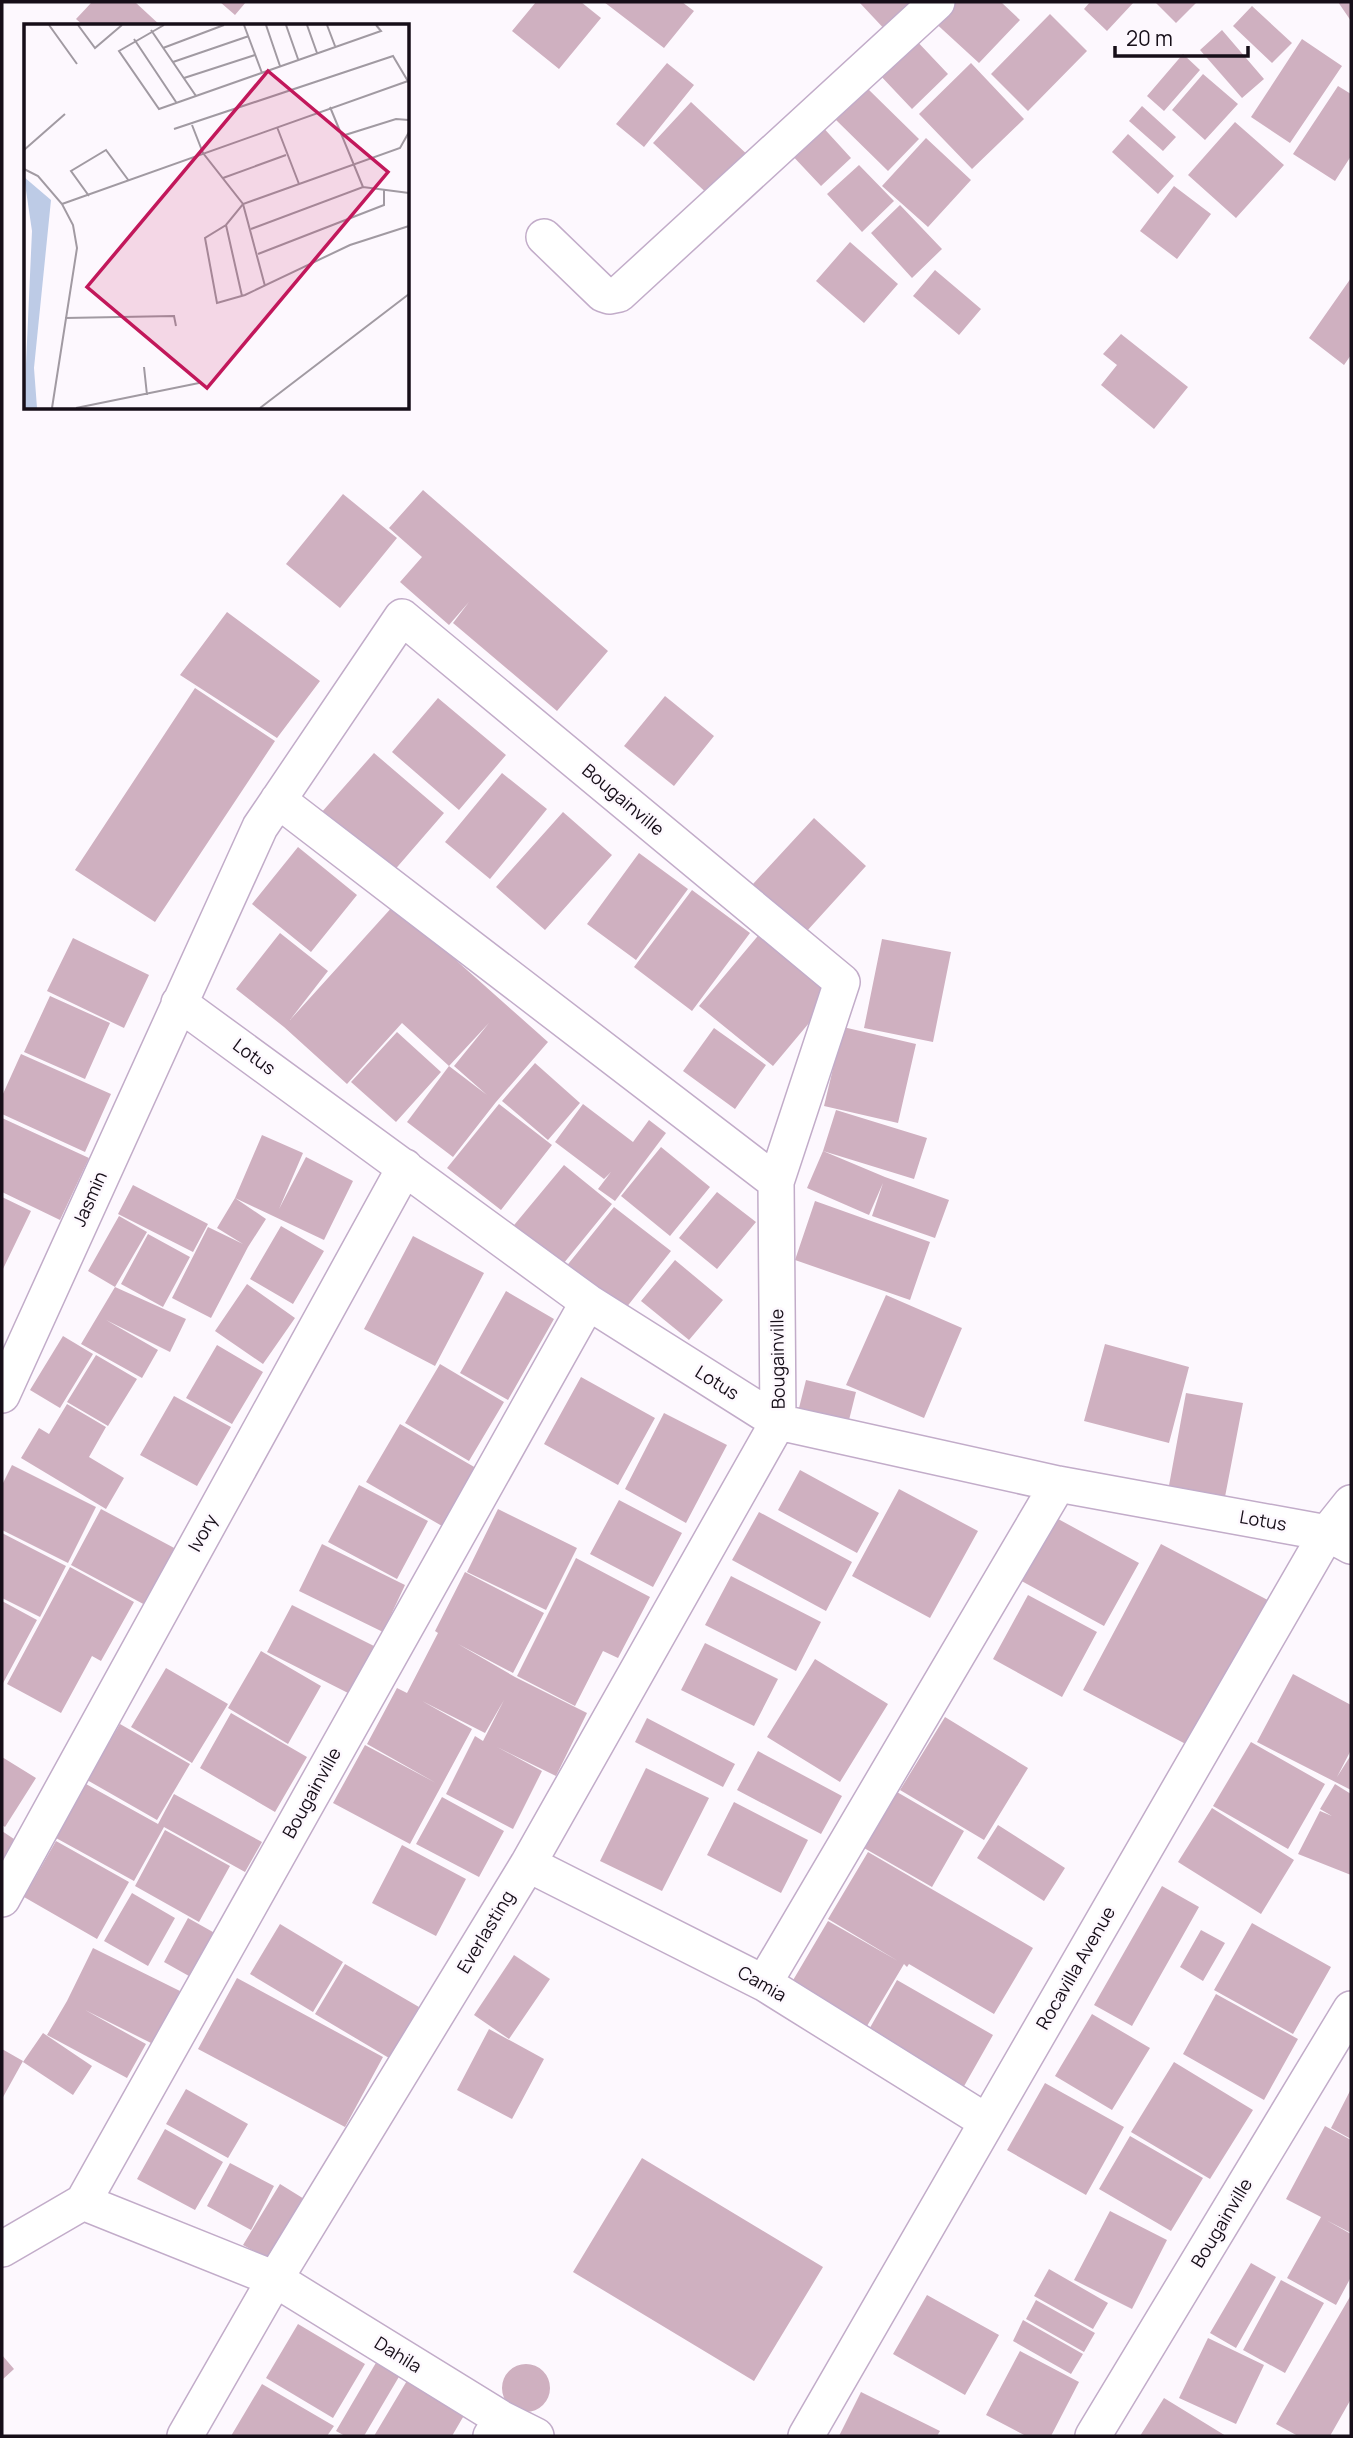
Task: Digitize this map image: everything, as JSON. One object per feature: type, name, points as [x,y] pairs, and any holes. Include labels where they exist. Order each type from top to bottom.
[{"type":"street","points":[[544,237],[603,293],[609,296],[619,294],[937,2]]},
{"type":"street","name":"Bougainville","points":[[179,1003],[260,827],[402,617],[842,982],[776,1182],[778,1422]]},
{"type":"street","points":[[278,800],[776,1182]]},
{"type":"street","name":"Lotus","points":[[179,1003],[588,1302],[778,1422],[1058,1484],[1339,1540]]},
{"type":"street","name":"Jasmin","points":[[2,1395],[179,1003]]},
{"type":"street","name":"Ivory","points":[[2,1899],[405,1167]]},
{"type":"street","name":"Bougainville","points":[[83,2202],[588,1302]]},
{"type":"street","name":"Everlasting","points":[[185,2436],[275,2279],[528,1864],[778,1422]]},
{"type":"street","points":[[764,1983],[1058,1484]]},
{"type":"street","name":"Rocavilla Avenue","points":[[806,2436],[987,2122],[1339,1540],[1351,1503]]},
{"type":"street","name":"Camia","points":[[528,1864],[764,1983],[987,2122]]},
{"type":"street","name":"Bougainville","points":[[1093,2436],[1351,2009]]},
{"type":"street","points":[[2,2249],[83,2202]]},
{"type":"street","name":"Dahila","points":[[83,2202],[275,2279],[497,2428],[536,2436]]},
{"type":"building","points":[[92,2],[135,2],[159,24],[82,24],[76,19]]},
{"type":"building","points":[[220,2],[246,2],[235,15]]},
{"type":"building","points":[[536,2],[581,2],[601,18],[559,69],[512,31]]},
{"type":"building","points":[[604,2],[682,2],[694,11],[664,48]]},
{"type":"building","points":[[859,2],[923,2],[889,34]]},
{"type":"building","points":[[948,2],[1001,2],[1020,20],[979,63],[931,19]]},
{"type":"building","points":[[1090,2],[1134,2],[1107,31],[1084,9]]},
{"type":"building","points":[[1155,2],[1197,2],[1176,23]]},
{"type":"building","points":[[1338,2],[1351,2],[1351,21]]},
{"type":"building","points":[[1252,6],[1292,43],[1272,63],[1233,26]]},
{"type":"building","points":[[1050,14],[1087,51],[1028,111],[991,74]]},
{"type":"building","points":[[1222,30],[1264,79],[1242,98],[1200,50]]},
{"type":"building","points":[[913,37],[948,74],[912,109],[877,72]]},
{"type":"building","points":[[1302,39],[1342,66],[1290,143],[1251,117]]},
{"type":"building","points":[[1183,54],[1200,70],[1164,111],[1147,96]]},
{"type":"building","points":[[667,63],[694,85],[644,147],[616,124]]},
{"type":"building","points":[[971,63],[1024,119],[972,169],[919,114]]},
{"type":"building","points":[[1203,74],[1238,104],[1205,140],[1172,110]]},
{"type":"building","points":[[1338,86],[1351,94],[1351,156],[1335,181],[1293,154]]},
{"type":"building","points":[[867,88],[919,139],[888,171],[835,119]]},
{"type":"building","points":[[691,102],[751,158],[713,199],[653,143]]},
{"type":"building","points":[[1142,106],[1176,137],[1163,151],[1129,121]]},
{"type":"building","points":[[1235,122],[1284,165],[1236,218],[1188,175]]},
{"type":"building","points":[[819,123],[851,158],[821,186],[788,151]]},
{"type":"building","points":[[1128,134],[1174,176],[1158,194],[1112,152]]},
{"type":"building","points":[[926,138],[971,180],[928,227],[882,186]]},
{"type":"building","points":[[859,165],[894,201],[862,232],[827,194]]},
{"type":"building","points":[[1174,186],[1211,214],[1177,259],[1140,231]]},
{"type":"building","points":[[900,205],[942,249],[912,278],[871,233]]},
{"type":"building","points":[[850,242],[898,284],[864,323],[816,281]]},
{"type":"building","points":[[935,270],[981,309],[959,335],[913,296]]},
{"type":"building","points":[[1351,278],[1351,355],[1344,365],[1309,338]]},
{"type":"building","points":[[1121,334],[1188,387],[1154,429],[1101,385],[1117,365],[1103,354]]},
{"type":"building","points":[[423,490],[608,651],[557,711],[453,623],[469,602],[449,625],[400,582],[422,557],[389,528]]},
{"type":"building","points":[[343,494],[397,538],[340,608],[286,564]]},
{"type":"building","points":[[227,612],[320,681],[277,738],[180,675]]},
{"type":"building","points":[[195,688],[275,741],[155,922],[75,870]]},
{"type":"building","points":[[665,696],[714,736],[674,786],[624,746]]},
{"type":"building","points":[[438,698],[506,755],[459,810],[392,752]]},
{"type":"building","points":[[374,753],[444,813],[392,873],[321,813]]},
{"type":"building","points":[[502,773],[547,809],[490,879],[445,842]]},
{"type":"building","points":[[563,812],[612,855],[545,930],[496,887]]},
{"type":"building","points":[[814,818],[866,866],[806,932],[753,884]]},
{"type":"building","points":[[298,847],[357,895],[311,952],[252,904]]},
{"type":"building","points":[[639,853],[688,889],[636,960],[587,924]]},
{"type":"building","points":[[692,890],[750,933],[692,1011],[634,967]]},
{"type":"building","points":[[394,905],[548,1042],[453,1157],[407,1122],[449,1066],[402,1023],[347,1084],[284,1027],[236,989],[280,933],[328,971],[290,1020]],"holes":[[[489,1023],[454,1066],[487,1095],[449,1066]]]},
{"type":"building","points":[[762,931],[835,992],[773,1066],[699,1006]]},
{"type":"building","points":[[73,938],[149,975],[124,1028],[47,991]]},
{"type":"building","points":[[882,939],[951,952],[933,1042],[864,1028]]},
{"type":"building","points":[[50,996],[110,1023],[85,1079],[24,1052]]},
{"type":"building","points":[[843,1027],[916,1044],[898,1123],[824,1106]]},
{"type":"building","points":[[714,1028],[766,1065],[735,1109],[683,1071]]},
{"type":"building","points":[[397,1032],[441,1072],[396,1122],[351,1082]]},
{"type":"building","points":[[21,1054],[111,1094],[85,1152],[2,1114],[2,1096]]},
{"type":"building","points":[[535,1063],[580,1103],[548,1140],[502,1101]]},
{"type":"building","points":[[499,1104],[552,1145],[501,1210],[447,1168]]},
{"type":"building","points":[[583,1104],[633,1142],[649,1120],[666,1133],[615,1201],[598,1189],[611,1172],[604,1179],[555,1142]]},
{"type":"building","points":[[836,1110],[927,1138],[914,1179],[823,1151]]},
{"type":"building","points":[[2,1118],[89,1158],[60,1220],[2,1192]]},
{"type":"building","points":[[262,1135],[303,1153],[279,1209],[306,1157],[353,1181],[324,1240],[235,1198]]},
{"type":"building","points":[[661,1147],[710,1187],[670,1236],[621,1196]]},
{"type":"building","points":[[823,1151],[949,1200],[935,1238],[872,1216],[883,1183],[869,1215],[807,1188]]},
{"type":"building","points":[[564,1165],[612,1204],[559,1269],[510,1230]]},
{"type":"building","points":[[133,1185],[208,1224],[193,1252],[118,1214]]},
{"type":"building","points":[[717,1192],[756,1222],[717,1269],[679,1238]]},
{"type":"building","points":[[2,1197],[31,1211],[2,1271]]},
{"type":"building","points":[[235,1198],[266,1219],[248,1247],[211,1318],[172,1298],[208,1227],[243,1244],[217,1228]]},
{"type":"building","points":[[815,1201],[930,1242],[910,1300],[795,1260]]},
{"type":"building","points":[[614,1207],[671,1251],[622,1313],[565,1268]]},
{"type":"building","points":[[119,1216],[147,1232],[115,1287],[88,1271]]},
{"type":"building","points":[[281,1226],[324,1251],[293,1304],[250,1279]]},
{"type":"building","points":[[148,1234],[190,1257],[163,1307],[121,1284]]},
{"type":"building","points":[[413,1236],[484,1273],[435,1366],[364,1329]]},
{"type":"building","points":[[675,1260],[723,1300],[689,1340],[641,1301]]},
{"type":"building","points":[[247,1284],[295,1318],[263,1364],[215,1331]]},
{"type":"building","points":[[115,1287],[186,1319],[170,1352],[106,1320],[158,1350],[142,1378],[81,1344]]},
{"type":"building","points":[[506,1291],[554,1319],[508,1400],[460,1373]]},
{"type":"building","points":[[886,1295],[962,1328],[924,1418],[846,1385]]},
{"type":"building","points":[[63,1336],[93,1354],[60,1408],[30,1390]]},
{"type":"building","points":[[1105,1344],[1189,1367],[1169,1443],[1084,1421]]},
{"type":"building","points":[[217,1345],[263,1372],[232,1424],[186,1398]]},
{"type":"building","points":[[96,1355],[137,1379],[108,1426],[67,1402]]},
{"type":"building","points":[[440,1364],[504,1402],[469,1461],[405,1423]]},
{"type":"building","points":[[581,1377],[655,1418],[618,1485],[544,1444]]},
{"type":"building","points":[[806,1380],[856,1392],[847,1428],[797,1416]]},
{"type":"building","points":[[1186,1393],[1243,1403],[1224,1502],[1168,1491]]},
{"type":"building","points":[[174,1396],[231,1427],[197,1486],[140,1455]]},
{"type":"building","points":[[67,1404],[106,1427],[89,1457],[124,1478],[106,1509],[21,1458],[39,1428],[49,1434]]},
{"type":"building","points":[[664,1413],[727,1445],[686,1523],[625,1489]]},
{"type":"building","points":[[400,1424],[476,1468],[442,1526],[366,1482]]},
{"type":"building","points":[[12,1465],[96,1507],[68,1563],[2,1530],[2,1485]]},
{"type":"building","points":[[800,1470],[879,1513],[857,1553],[778,1510]]},
{"type":"building","points":[[359,1485],[428,1521],[397,1579],[328,1542]]},
{"type":"building","points":[[899,1489],[978,1531],[930,1618],[852,1576]]},
{"type":"building","points":[[619,1500],[682,1533],[653,1587],[590,1554]]},
{"type":"building","points":[[101,1509],[178,1550],[147,1606],[71,1565]]},
{"type":"building","points":[[498,1509],[577,1548],[546,1610],[467,1572]]},
{"type":"building","points":[[759,1512],[852,1562],[826,1611],[732,1560]]},
{"type":"building","points":[[1049,1514],[1139,1563],[1104,1626],[1014,1577]]},
{"type":"building","points":[[2,1533],[66,1566],[40,1617],[2,1598]]},
{"type":"building","points":[[322,1544],[405,1585],[383,1632],[299,1591]]},
{"type":"building","points":[[1161,1544],[1277,1605],[1199,1751],[1083,1690]]},
{"type":"building","points":[[576,1558],[650,1597],[618,1658],[603,1651],[575,1706],[517,1676]]},
{"type":"building","points":[[70,1567],[134,1602],[101,1661],[92,1656],[61,1713],[7,1684]]},
{"type":"building","points":[[465,1572],[544,1613],[513,1673],[458,1644],[515,1677],[587,1713],[556,1776],[497,1747],[542,1771],[513,1829],[446,1794],[475,1736],[483,1741],[504,1700],[485,1733],[422,1701],[472,1729],[410,1844],[333,1803],[365,1745],[436,1783],[367,1744],[397,1688],[407,1693]]},
{"type":"building","points":[[731,1576],[821,1622],[796,1671],[705,1625]]},
{"type":"building","points":[[1028,1595],[1097,1632],[1062,1697],[993,1659]]},
{"type":"building","points":[[2,1601],[37,1620],[2,1685]]},
{"type":"building","points":[[292,1605],[376,1647],[352,1695],[267,1652]]},
{"type":"building","points":[[705,1643],[778,1679],[754,1726],[681,1690]]},
{"type":"building","points":[[261,1651],[321,1686],[288,1744],[228,1708]]},
{"type":"building","points":[[815,1659],[888,1704],[840,1782],[767,1737]]},
{"type":"building","points":[[166,1668],[228,1704],[192,1763],[131,1727]]},
{"type":"building","points":[[1293,1674],[1351,1705],[1351,1750],[1337,1777],[1351,1755],[1351,1790],[1257,1742]]},
{"type":"building","points":[[231,1713],[307,1757],[275,1812],[200,1768]]},
{"type":"building","points":[[945,1717],[1028,1768],[984,1840],[900,1790]]},
{"type":"building","points":[[647,1718],[735,1764],[723,1787],[635,1742]]},
{"type":"building","points":[[120,1724],[190,1764],[157,1820],[87,1780]]},
{"type":"building","points":[[1251,1742],[1325,1784],[1288,1849],[1213,1806]]},
{"type":"building","points":[[758,1751],[842,1796],[821,1834],[737,1790]]},
{"type":"building","points":[[2,1757],[36,1778],[5,1827],[2,1825]]},
{"type":"building","points":[[646,1768],[709,1798],[662,1891],[600,1861]]},
{"type":"building","points":[[86,1784],[158,1824],[174,1794],[262,1842],[245,1872],[164,1827],[134,1881],[56,1838]]},
{"type":"building","points":[[1335,1784],[1351,1794],[1351,1875],[1298,1854],[1320,1811],[1332,1816],[1320,1809]]},
{"type":"building","points":[[897,1792],[964,1831],[932,1887],[864,1848]]},
{"type":"building","points":[[442,1797],[504,1831],[479,1877],[416,1844]]},
{"type":"building","points":[[734,1802],[808,1840],[781,1893],[707,1855]]},
{"type":"building","points":[[1212,1808],[1294,1860],[1261,1914],[1178,1862]]},
{"type":"building","points":[[998,1825],[1065,1868],[1044,1901],[977,1858]]},
{"type":"building","points":[[165,1830],[230,1866],[199,1922],[135,1886]]},
{"type":"building","points":[[2,1831],[17,1841],[2,1864]]},
{"type":"building","points":[[56,1841],[129,1882],[97,1939],[24,1897]]},
{"type":"building","points":[[402,1845],[466,1879],[436,1936],[372,1903]]},
{"type":"building","points":[[868,1852],[1033,1948],[994,2014],[909,1964],[907,1967],[904,1964],[864,2031],[789,1987],[828,1921],[898,1961],[828,1919]]},
{"type":"building","points":[[1162,1886],[1199,1907],[1132,2026],[1094,2005]]},
{"type":"building","points":[[132,1893],[175,1918],[148,1966],[104,1941]]},
{"type":"building","points":[[188,1918],[220,1936],[196,1980],[164,1962]]},
{"type":"building","points":[[1252,1923],[1331,1967],[1293,2034],[1214,1990]]},
{"type":"building","points":[[280,1924],[343,1962],[313,2012],[250,1974]]},
{"type":"building","points":[[1201,1930],[1225,1943],[1203,1981],[1180,1967]]},
{"type":"building","points":[[93,1948],[180,1991],[153,2044],[85,2010],[146,2044],[127,2078],[47,2035]]},
{"type":"building","points":[[514,1955],[550,1979],[509,2039],[474,2015]]},
{"type":"building","points":[[345,1964],[419,2007],[389,2058],[315,2014]]},
{"type":"building","points":[[237,1978],[383,2057],[345,2127],[198,2049]]},
{"type":"building","points":[[897,1980],[993,2035],[963,2088],[867,2033]]},
{"type":"building","points":[[1216,1994],[1298,2039],[1264,2100],[1183,2054]]},
{"type":"building","points":[[1092,2014],[1150,2048],[1112,2110],[1055,2076]]},
{"type":"building","points":[[489,2029],[544,2059],[512,2119],[457,2090]]},
{"type":"building","points":[[43,2033],[92,2066],[73,2095],[23,2062]]},
{"type":"building","points":[[2,2049],[23,2061],[2,2099]]},
{"type":"building","points":[[1174,2062],[1253,2110],[1210,2179],[1131,2132]]},
{"type":"building","points":[[1045,2083],[1124,2127],[1086,2195],[1007,2150]]},
{"type":"building","points":[[186,2089],[248,2124],[228,2158],[166,2124]]},
{"type":"building","points":[[1351,2089],[1351,2139],[1331,2128]]},
{"type":"building","points":[[1325,2126],[1351,2140],[1351,2233],[1326,2220],[1351,2234],[1351,2277],[1336,2305],[1287,2278],[1321,2217],[1286,2199]]},
{"type":"building","points":[[165,2129],[223,2162],[195,2210],[137,2179]]},
{"type":"building","points":[[1130,2136],[1203,2178],[1171,2231],[1099,2189]]},
{"type":"building","points":[[642,2158],[823,2267],[754,2381],[573,2272]]},
{"type":"building","points":[[230,2163],[274,2186],[251,2230],[207,2206]]},
{"type":"building","points":[[280,2184],[309,2202],[273,2262],[243,2245]]},
{"type":"building","points":[[1110,2211],[1167,2240],[1132,2309],[1074,2280]]},
{"type":"building","points":[[1251,2263],[1276,2277],[1236,2348],[1210,2333]]},
{"type":"building","points":[[1049,2269],[1108,2303],[1093,2329],[1034,2296]]},
{"type":"building","points":[[1281,2280],[1324,2303],[1285,2373],[1243,2350]]},
{"type":"building","points":[[927,2295],[999,2335],[965,2395],[893,2354]]},
{"type":"building","points":[[1351,2295],[1351,2399],[1330,2436],[1298,2436],[1276,2424]]},
{"type":"building","points":[[1036,2300],[1095,2333],[1084,2352],[1026,2319]]},
{"type":"building","points":[[1023,2320],[1083,2354],[1071,2374],[1013,2341]]},
{"type":"building","points":[[298,2324],[365,2364],[333,2418],[266,2378]]},
{"type":"building","points":[[1208,2338],[1264,2365],[1236,2424],[1179,2398]]},
{"type":"building","points":[[1020,2351],[1079,2382],[1051,2436],[1026,2436],[986,2415]]},
{"type":"building","points":[[2,2355],[14,2369],[2,2380]]},
{"type":"building","points":[[377,2361],[400,2375],[364,2436],[345,2436],[336,2431]]},
{"type":"building","points":[[526,2364],[543,2371],[550,2388],[543,2405],[526,2412],[509,2405],[502,2388],[509,2371]]},
{"type":"building","points":[[408,2379],[466,2412],[452,2436],[374,2436]]},
{"type":"building","points":[[262,2384],[334,2426],[327,2436],[231,2436]]},
{"type":"building","points":[[861,2392],[940,2431],[937,2436],[839,2436]]},
{"type":"building","points":[[1164,2398],[1226,2436],[1140,2436]]}]
